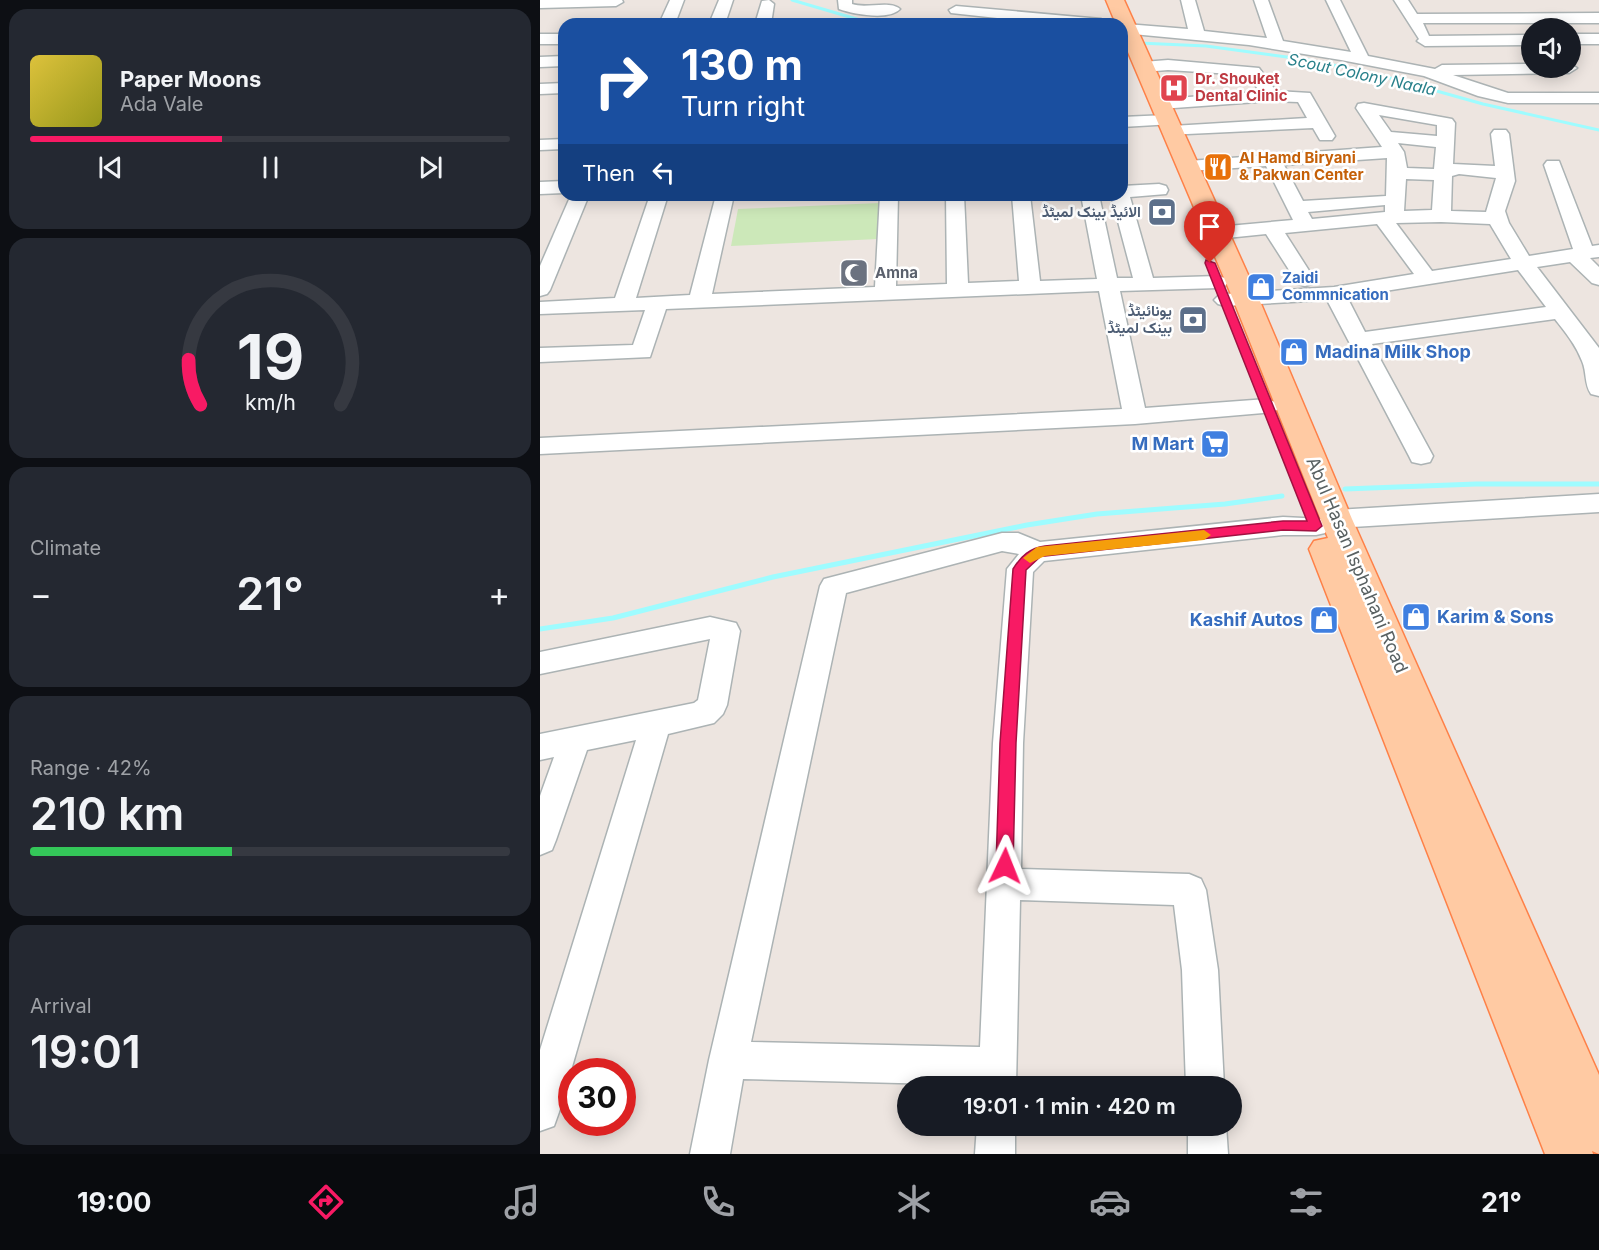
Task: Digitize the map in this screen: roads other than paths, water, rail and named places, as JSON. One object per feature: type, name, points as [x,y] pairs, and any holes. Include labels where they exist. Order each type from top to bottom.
[{"type":"main road","name":"Abul Hasan Isphahani Road","points":[[1104,0],[1114,18]]},
{"type":"main road","name":"Abul Hasan Isphahani Road","points":[[1115,0],[1121,18]]},
{"type":"main road","name":"Abul Hasan Isphahani Road","points":[[1130,49],[1151,116],[1230,294],[1326,523],[1599,1130]]},
{"type":"main road","name":"Abul Hasan Isphahani Road","points":[[1151,116],[1188,166],[1216,233],[1230,294],[1267,407],[1326,523],[1569,1154]]},
{"type":"street","points":[[670,18],[677,0]]},
{"type":"street","points":[[719,18],[726,0]]},
{"type":"street","points":[[845,0],[844,6],[858,11],[893,9]]},
{"type":"street","points":[[1188,0],[1197,33]]},
{"type":"street","points":[[1261,0],[1276,44]]},
{"type":"street","points":[[1333,0],[1362,59]]},
{"type":"street","points":[[1401,0],[1444,74],[1466,87],[1505,97],[1524,99],[1594,98]]},
{"type":"street","points":[[1583,0],[1592,18]]},
{"type":"street","points":[[540,4],[617,1],[609,18]]},
{"type":"street","points":[[1494,3],[1510,7],[1521,18]]},
{"type":"street","points":[[764,18],[767,4]]},
{"type":"street","points":[[956,14],[1014,18]]},
{"type":"street","points":[[1413,19],[1521,18]]},
{"type":"street","points":[[1130,49],[1197,33],[1276,44],[1444,74],[1521,70]]},
{"type":"street","points":[[540,39],[558,39]]},
{"type":"street","points":[[1581,39],[1599,39]]},
{"type":"street","points":[[1425,41],[1521,40]]},
{"type":"street","points":[[1130,49],[1168,65],[1253,70],[1271,96]]},
{"type":"street","points":[[540,62],[558,61]]},
{"type":"street","points":[[1577,78],[1594,98]]},
{"type":"street","points":[[540,89],[558,88]]},
{"type":"street","points":[[1151,116],[1230,101],[1271,96],[1304,97],[1337,155]]},
{"type":"street","points":[[1230,101],[1242,127],[1297,207],[1306,226]]},
{"type":"street","points":[[1427,278],[1390,211],[1398,161],[1391,144],[1365,108],[1446,123],[1441,216]]},
{"type":"street","points":[[1151,116],[1242,127],[1318,123]]},
{"type":"street","points":[[540,133],[558,132]]},
{"type":"street","points":[[1500,134],[1506,181],[1495,211],[1497,218],[1523,262],[1588,348],[1597,364],[1599,389]]},
{"type":"street","points":[[1188,166],[1337,155],[1391,144],[1445,142]]},
{"type":"street","points":[[540,145],[558,144]]},
{"type":"street","points":[[1553,165],[1586,253],[1599,279]]},
{"type":"street","points":[[1397,173],[1444,174],[1457,168],[1505,173]]},
{"type":"street","points":[[540,188],[558,187]]},
{"type":"street","points":[[1128,193],[1159,190]]},
{"type":"street","points":[[540,290],[577,201]]},
{"type":"street","points":[[623,306],[657,201]]},
{"type":"street","points":[[699,303],[724,201]]},
{"type":"street","points":[[885,294],[889,201]]},
{"type":"street","points":[[956,201],[958,290]]},
{"type":"street","points":[[1022,201],[1030,287]]},
{"type":"street","points":[[1091,201],[1135,416]]},
{"type":"street","points":[[1123,201],[1143,277]]},
{"type":"street","points":[[1297,207],[1497,218]]},
{"type":"street","points":[[1216,233],[1306,226],[1390,211]]},
{"type":"street","points":[[1272,228],[1305,280]]},
{"type":"street","points":[[540,308],[1107,285],[1230,294],[1334,292],[1586,253]]},
{"type":"street","points":[[1334,292],[1420,456]]},
{"type":"street","points":[[540,379],[545,355],[642,351],[657,305]]},
{"type":"street","points":[[1359,339],[1559,312]]},
{"type":"street","points":[[540,446],[1135,416],[1267,407]]},
{"type":"street","points":[[710,1154],[728,1060],[834,586],[1002,542],[1018,542],[1037,552],[1283,526],[1599,503]]},
{"type":"street","points":[[728,1060],[998,1076],[1008,743],[1020,569],[1037,552]]},
{"type":"street","points":[[540,663],[710,628],[726,631],[712,705],[703,714],[540,747]]},
{"type":"street","points":[[540,1112],[656,723]]},
{"type":"street","points":[[540,840],[576,740]]},
{"type":"street","points":[[1004,884],[1188,890],[1200,970],[1205,1076]]},
{"type":"street","points":[[995,1154],[996,1136]]},
{"type":"street","points":[[1207,1136],[1208,1154]]},
{"type":"waterway","name":"Scout Colony Naala","points":[[792,0],[853,18]]},
{"type":"waterway","name":"Scout Colony Naala","points":[[1139,43],[1206,46],[1309,60],[1376,74],[1483,104],[1599,130]]},
{"type":"waterway","points":[[1345,489],[1476,484],[1599,484]]},
{"type":"waterway","points":[[540,629],[613,618],[773,577],[1027,525],[1097,514],[1225,504],[1282,496]]},
{"type":"place","name":"Dr. Shouket Dental Clinic","points":[[1174,88]]},
{"type":"place","name":"Al Hamd Biryani & Pakwan Center","points":[[1218,167]]},
{"type":"place","name":"الائیڈ بینک لمیٹڈ","points":[[1162,212]]},
{"type":"place","name":"Amna","points":[[854,273]]},
{"type":"place","name":"Zaidi Commnication","points":[[1261,287]]},
{"type":"place","name":"یونائیٹڈ بینک لمیٹڈ","points":[[1193,320]]},
{"type":"place","name":"Madina Milk Shop","points":[[1294,352]]},
{"type":"place","name":"M Mart","points":[[1215,444]]},
{"type":"place","name":"Karim & Sons","points":[[1416,617]]},
{"type":"place","name":"Kashif Autos","points":[[1324,620]]}]
